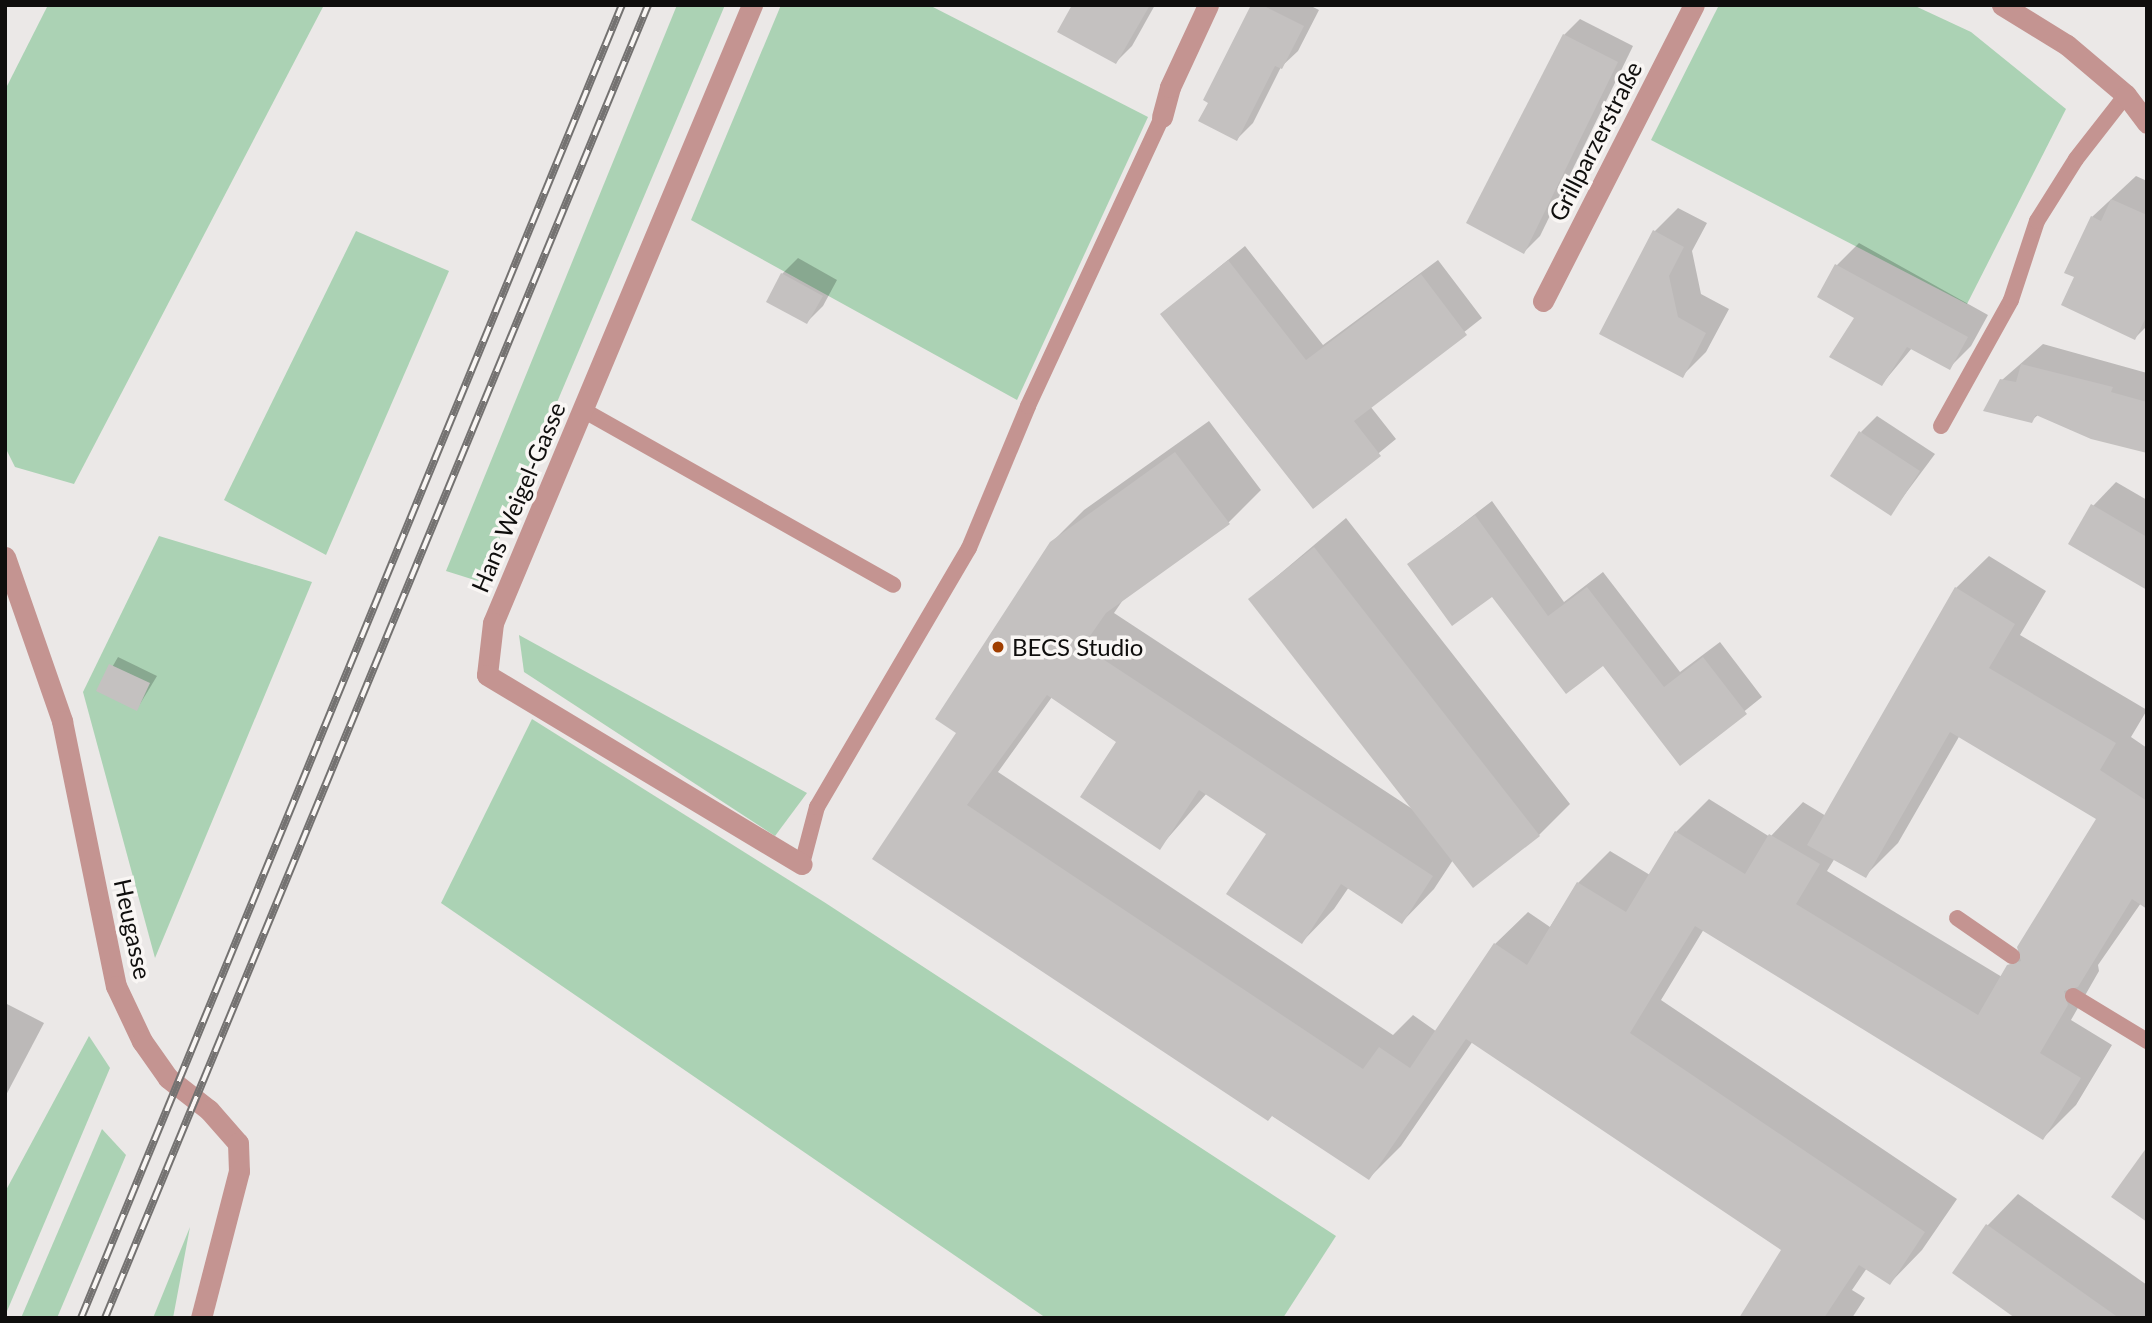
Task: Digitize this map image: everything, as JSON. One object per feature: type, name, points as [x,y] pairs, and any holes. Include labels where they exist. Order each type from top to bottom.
[{"type":"street","name":"Hans Weigel-Gasse","points":[[752,5],[493,623],[487,675],[802,864]]},
{"type":"street","points":[[1163,117],[1170,87],[1208,5]]},
{"type":"street","name":"Grillparzerstraße","points":[[1543,301],[1695,5]]},
{"type":"street","points":[[2002,5],[2067,45],[2126,95],[2147,123]]},
{"type":"street","name":"Heugasse","points":[[5,557],[62,720],[116,986],[142,1041],[168,1078],[209,1110],[238,1143],[239,1171],[201,1318]]},
{"type":"lane","points":[[1941,426],[2011,300],[2037,221],[2076,159],[2126,95]]},
{"type":"lane","points":[[802,864],[817,807],[969,548],[1028,405],[1163,117]]},
{"type":"lane","points":[[583,410],[893,585]]},
{"type":"lane","points":[[1957,918],[2012,956]]},
{"type":"lane","points":[[2073,996],[2147,1041]]},
{"type":"green space","points":[[48,5],[324,5],[74,484],[15,467],[5,447],[5,90]]},
{"type":"green space","points":[[677,5],[725,5],[481,582],[446,571]]},
{"type":"green space","points":[[781,5],[929,5],[1148,117],[1017,400],[691,220]]},
{"type":"green space","points":[[1719,5],[1913,5],[1971,32],[2066,109],[1967,304],[1651,140]]},
{"type":"green space","points":[[356,231],[449,271],[326,555],[224,500]]},
{"type":"green space","points":[[159,536],[312,582],[155,958],[83,692]]},
{"type":"green space","points":[[519,635],[807,793],[775,836],[524,672]]},
{"type":"green space","points":[[532,719],[824,902],[1336,1236],[1283,1318],[1046,1318],[441,903]]},
{"type":"green space","points":[[89,1036],[110,1068],[5,1316],[5,1192]]},
{"type":"green space","points":[[102,1129],[126,1155],[57,1318],[21,1318]]},
{"type":"green space","points":[[190,1227],[173,1318],[153,1318]]},
{"type":"building","points":[[1072,5],[1150,5],[1116,64],[1057,32]]},
{"type":"building","points":[[1251,5],[1262,5],[1304,26],[1282,69],[1275,66],[1237,141],[1198,121],[1208,103],[1203,100]]},
{"type":"building","points":[[1563,34],[1618,62],[1524,254],[1466,223]]},
{"type":"building","points":[[2111,199],[2147,215],[2147,315],[2135,340],[2061,305],[2074,277],[2064,273],[2091,216],[2101,221]]},
{"type":"building","points":[[1653,230],[1684,247],[1669,276],[1678,317],[1706,333],[1683,378],[1599,334]]},
{"type":"building","points":[[1228,260],[1306,360],[1421,274],[1467,335],[1354,421],[1381,456],[1313,509],[1160,314]]},
{"type":"building","points":[[1835,264],[1968,337],[1950,370],[1907,347],[1882,386],[1829,357],[1854,318],[1817,297]]},
{"type":"building","points":[[781,273],[823,296],[807,324],[766,302]]},
{"type":"building","points":[[2021,364],[2113,387],[2111,392],[2147,402],[2147,453],[2091,439],[2036,415],[2032,423],[1983,411],[2000,379],[2016,382]]},
{"type":"building","points":[[1859,431],[1920,471],[1891,516],[1830,476]]},
{"type":"building","points":[[1175,452],[1230,524],[1106,613],[1083,646],[1433,876],[1402,924],[1341,884],[1302,944],[1226,894],[1266,834],[1199,790],[1160,850],[1080,797],[1116,742],[1047,695],[967,805],[1363,1069],[1379,1047],[1410,1068],[1494,943],[1527,965],[1577,882],[1626,912],[1675,831],[1745,874],[1769,834],[1820,864],[1796,904],[1978,1015],[2007,965],[2021,961],[2017,947],[2096,819],[1950,732],[1866,878],[1807,845],[1955,587],[2015,624],[1989,668],[2116,743],[2100,770],[2147,801],[2147,909],[2132,899],[2078,987],[2064,991],[2068,1005],[2040,1053],[2081,1078],[2043,1140],[1695,926],[1630,1033],[1925,1232],[1890,1285],[1859,1265],[1824,1318],[1739,1318],[1781,1250],[1466,1039],[1369,1180],[1272,1116],[1268,1121],[872,859],[956,733],[935,719],[1050,542]]},
{"type":"building","points":[[2091,504],[2147,537],[2147,590],[2068,544]]},
{"type":"building","points":[[1475,515],[1548,616],[1587,587],[1664,687],[1703,657],[1747,714],[1680,766],[1603,666],[1566,694],[1492,597],[1452,626],[1407,564]]},
{"type":"building","points":[[1314,547],[1540,836],[1473,888],[1248,599]]},
{"type":"building","points":[[109,664],[150,683],[137,711],[96,691]]},
{"type":"building","points":[[2147,1147],[2147,1222],[2111,1197]]},
{"type":"building","points":[[1986,1224],[2119,1318],[2015,1318],[1952,1273]]},
{"type":"railway","points":[[81,1318],[622,5]]},
{"type":"railway","points":[[105,1318],[648,5]]},
{"type":"place","name":"BECS Studio","points":[[998,647]]}]
